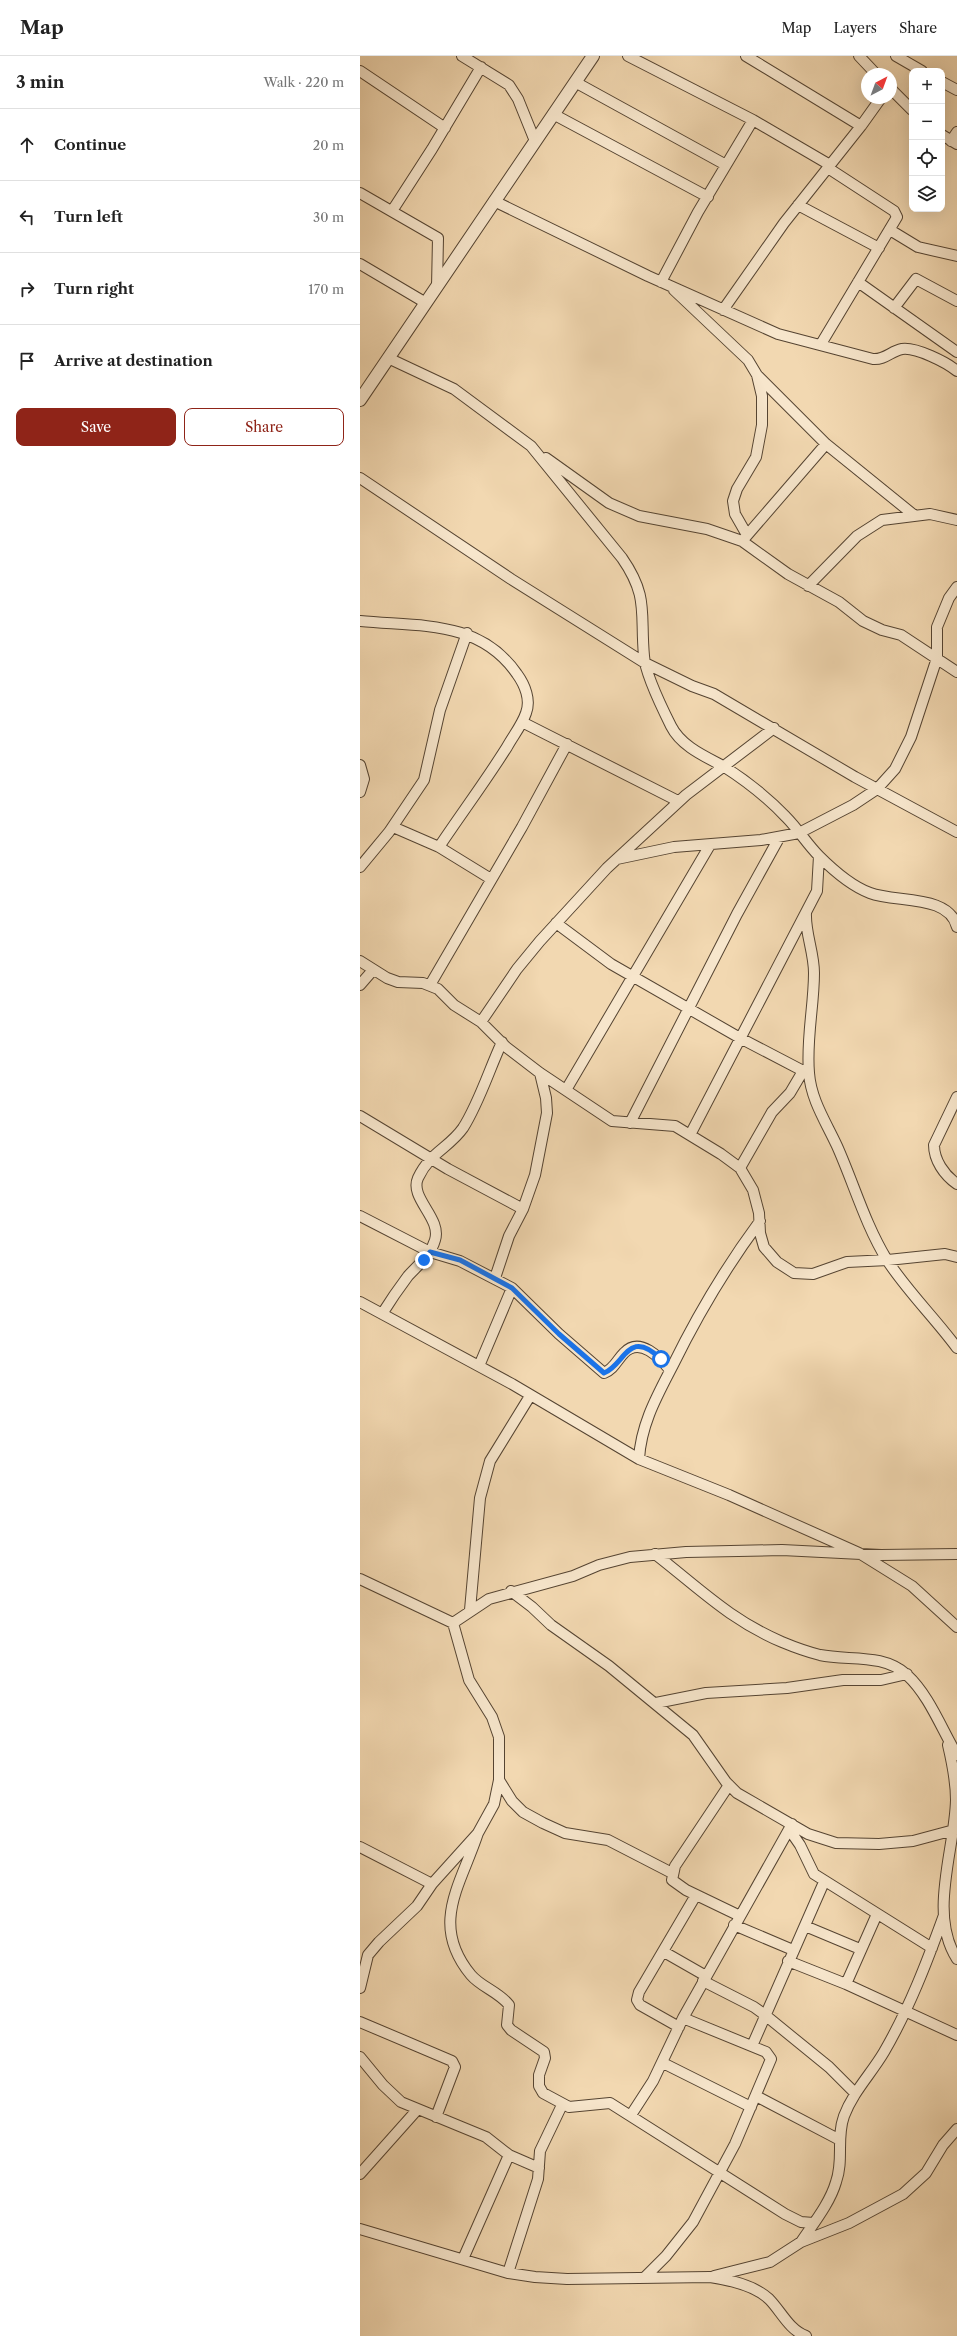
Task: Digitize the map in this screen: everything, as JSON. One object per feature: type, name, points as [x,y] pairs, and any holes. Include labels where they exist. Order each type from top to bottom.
[{"type":"street","points":[[462,56],[509,85],[518,99],[535,141]]},
{"type":"street","points":[[360,400],[593,56]]},
{"type":"street","points":[[628,56],[753,120],[829,167],[894,211],[897,217],[890,230],[820,344]]},
{"type":"street","points":[[746,56],[862,126]]},
{"type":"street","points":[[859,56],[870,68]]},
{"type":"street","points":[[896,56],[917,68]]},
{"type":"street","points":[[392,211],[445,128],[481,67]]},
{"type":"street","points":[[360,71],[445,128]]},
{"type":"street","points":[[575,82],[726,165]]},
{"type":"street","points":[[945,84],[957,90]]},
{"type":"street","points":[[897,95],[909,107]]},
{"type":"street","points":[[722,310],[798,205],[862,126],[877,104]]},
{"type":"street","points":[[553,114],[708,197]]},
{"type":"street","points":[[665,284],[708,197],[753,120]]},
{"type":"street","points":[[950,140],[957,132]]},
{"type":"street","points":[[360,193],[438,238],[437,287]]},
{"type":"street","points":[[494,201],[665,284],[778,334],[881,359],[901,349],[906,349],[956,366]]},
{"type":"street","points":[[798,205],[879,248]]},
{"type":"street","points":[[890,230],[918,247],[957,256]]},
{"type":"street","points":[[360,264],[426,303]]},
{"type":"street","points":[[894,308],[916,279],[957,301]]},
{"type":"street","points":[[858,282],[957,352]]},
{"type":"street","points":[[665,284],[748,360],[757,375],[826,444],[915,516]]},
{"type":"street","points":[[388,358],[454,389],[578,483],[609,503],[639,516],[745,538],[788,574],[839,602],[863,620],[882,630],[901,635],[957,672]]},
{"type":"street","points":[[745,538],[735,514],[733,501],[737,489],[756,457],[762,425],[762,396],[757,375]]},
{"type":"street","points":[[745,538],[826,444]]},
{"type":"street","points":[[530,446],[622,558],[635,577],[641,597],[645,663],[672,728],[697,752],[722,766],[770,801],[819,856],[850,883],[895,900],[933,904],[949,912],[957,927]]},
{"type":"street","points":[[360,478],[511,579],[645,663],[692,686],[714,694],[877,789],[957,832]]},
{"type":"street","points":[[808,586],[863,532],[882,520],[930,514],[957,520]]},
{"type":"street","points":[[618,859],[674,847],[779,838],[799,833],[853,805],[877,789],[895,769],[911,737],[937,658],[937,627],[953,600],[957,587]]},
{"type":"street","points":[[360,621],[406,623],[467,633],[478,638],[501,656],[520,678],[529,702],[522,722],[472,802],[439,848]]},
{"type":"street","points":[[362,860],[393,826],[424,780],[440,710],[467,633]]},
{"type":"street","points":[[522,722],[678,801]]},
{"type":"street","points":[[481,1022],[517,969],[556,923],[618,859],[678,801],[722,766],[774,728]]},
{"type":"street","points":[[430,985],[567,744]]},
{"type":"street","points":[[360,765],[364,779],[360,792]]},
{"type":"street","points":[[393,826],[439,848],[491,879]]},
{"type":"street","points":[[630,1123],[737,914],[779,838]]},
{"type":"street","points":[[566,1090],[710,845]]},
{"type":"street","points":[[690,1135],[817,891],[819,856]]},
{"type":"street","points":[[806,913],[806,922],[814,956],[814,992],[806,1073],[820,1115],[837,1146],[868,1221],[888,1260],[957,1348]]},
{"type":"street","points":[[556,923],[611,964],[740,1038],[806,1073]]},
{"type":"street","points":[[360,961],[373,970],[398,982],[430,985],[438,989],[454,1005],[481,1022],[502,1042],[540,1073],[612,1121],[675,1126],[721,1154],[740,1168],[753,1190],[764,1247],[777,1262],[794,1273],[813,1274],[847,1262],[888,1260],[924,1255],[956,1254]]},
{"type":"street","points":[[360,985],[373,970]]},
{"type":"street","points":[[382,1314],[410,1275],[430,1252],[436,1240],[435,1225],[416,1185],[418,1178],[430,1158],[462,1128],[502,1042]]},
{"type":"street","points":[[495,1278],[509,1236],[523,1209],[535,1175],[547,1113],[546,1098],[540,1073]]},
{"type":"street","points":[[740,1168],[772,1112],[790,1094],[806,1073]]},
{"type":"street","points":[[957,1097],[934,1144],[934,1151],[942,1170],[957,1184]]},
{"type":"street","points":[[360,1116],[430,1158],[523,1209]]},
{"type":"street","points":[[360,1216],[430,1252],[460,1260],[512,1288],[559,1334],[604,1373],[610,1371],[625,1352],[640,1347],[654,1352],[670,1370]]},
{"type":"street","points":[[639,1459],[640,1439],[646,1420],[670,1370],[712,1291],[760,1221]]},
{"type":"street","points":[[479,1366],[512,1288]]},
{"type":"street","points":[[360,1302],[479,1366],[639,1459],[729,1495],[859,1554],[912,1586],[957,1626]]},
{"type":"street","points":[[470,1610],[480,1498],[490,1461],[530,1396]]},
{"type":"street","points":[[453,1623],[470,1610],[489,1599],[573,1576],[599,1565],[630,1556],[686,1552],[782,1550],[859,1554],[957,1554]]},
{"type":"street","points":[[655,1554],[703,1595],[750,1628],[820,1655],[869,1659],[885,1663],[907,1674],[924,1695],[945,1736],[957,1755]]},
{"type":"street","points":[[360,1579],[453,1623],[468,1680],[492,1717],[499,1737],[499,1780],[494,1804],[478,1833],[468,1866],[455,1895],[449,1923],[450,1941],[471,1976],[502,1998],[509,2005],[507,2025],[510,2030],[544,2052],[545,2058],[539,2075],[539,2086],[544,2093],[562,2105],[576,2108],[600,2103],[610,2104],[631,2115],[785,2214],[801,2222],[813,2223]]},
{"type":"street","points":[[511,1592],[532,1607],[551,1625],[590,1652],[656,1703],[693,1735],[729,1785],[753,1803],[791,1827],[836,1843],[879,1844],[913,1841],[954,1830]]},
{"type":"street","points":[[656,1703],[706,1693],[787,1688],[843,1680],[881,1680],[907,1674]]},
{"type":"street","points":[[945,1736],[951,1758],[956,1799],[954,1830],[947,1872],[944,1915],[948,1939],[957,1959]]},
{"type":"street","points":[[499,1780],[520,1808],[543,1823],[565,1833],[608,1840],[672,1873]]},
{"type":"street","points":[[729,1785],[672,1873],[672,1880],[674,1883],[696,1895],[740,1916]]},
{"type":"street","points":[[791,1827],[811,1869],[824,1882],[932,1948]]},
{"type":"street","points":[[631,2115],[663,2063],[681,2022],[704,1978],[791,1827]]},
{"type":"street","points":[[360,1988],[364,1956],[417,1906],[432,1884],[478,1833]]},
{"type":"street","points":[[360,1847],[432,1884]]},
{"type":"street","points":[[752,2046],[788,1961],[824,1882]]},
{"type":"street","points":[[644,2278],[666,2256],[693,2222],[735,2144],[771,2059],[766,2052],[681,2022],[640,2004],[637,2000],[639,1992],[664,1952],[696,1895]]},
{"type":"street","points":[[846,1984],[876,1914]]},
{"type":"street","points":[[801,2242],[836,2182],[841,2158],[838,2139],[844,2116],[855,2093],[884,2052],[904,2012],[932,1948],[944,1915]]},
{"type":"street","points":[[734,1925],[793,1950]]},
{"type":"street","points":[[805,1926],[860,1949]]},
{"type":"street","points":[[664,1952],[765,2015],[828,2068],[855,2093]]},
{"type":"street","points":[[788,1961],[846,1984],[904,2012],[957,2035]]},
{"type":"street","points":[[360,2022],[452,2061],[455,2067],[436,2117]]},
{"type":"street","points":[[360,2057],[401,2102],[417,2110],[486,2137],[509,2155],[539,2168]]},
{"type":"street","points":[[663,2063],[751,2107]]},
{"type":"street","points":[[756,2096],[838,2139]]},
{"type":"street","points":[[508,2273],[538,2179],[540,2151],[562,2105]]},
{"type":"street","points":[[360,2174],[417,2110]]},
{"type":"street","points":[[710,2278],[760,2266],[801,2242],[849,2223],[903,2194],[926,2173],[942,2145],[957,2129]]},
{"type":"street","points":[[462,2259],[509,2155]]},
{"type":"street","points":[[360,2229],[508,2273],[567,2279],[710,2278],[744,2286],[768,2298],[791,2326],[806,2336]]},
{"type":"route","points":[[424,1260],[430,1252],[460,1260],[512,1288],[536,1309],[559,1334],[604,1373],[610,1371],[625,1352],[634,1348],[640,1347],[654,1352],[661,1359]]}]
